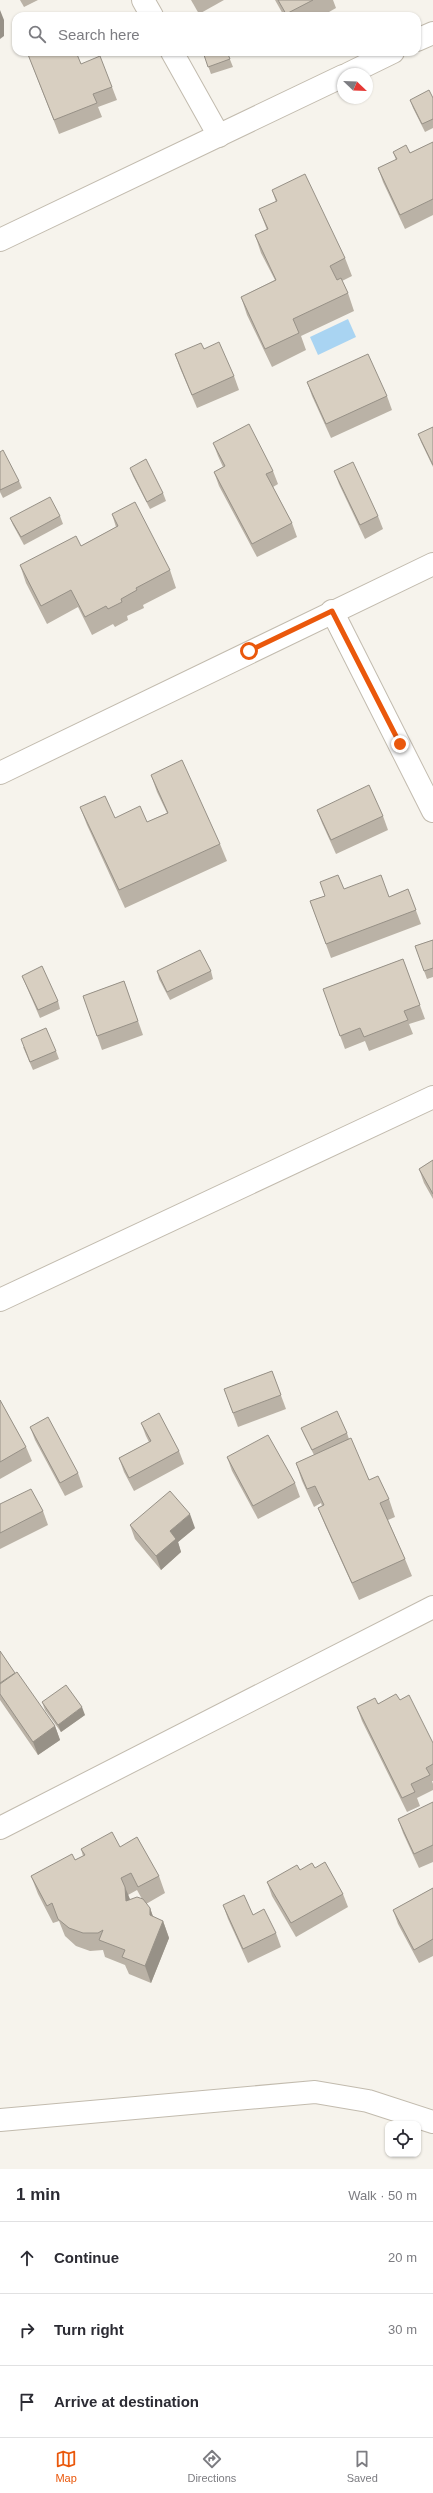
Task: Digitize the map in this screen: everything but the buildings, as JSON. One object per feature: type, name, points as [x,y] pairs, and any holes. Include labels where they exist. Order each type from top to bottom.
[{"type":"street","points":[[143,0],[150,12]]},
{"type":"street","points":[[421,38],[433,33]]},
{"type":"street","points":[[174,56],[218,136]]},
{"type":"street","points":[[360,68],[385,56]]},
{"type":"street","points":[[0,240],[337,79]]},
{"type":"street","points":[[0,773],[332,611],[433,564]]},
{"type":"street","points":[[332,611],[433,811]]},
{"type":"street","points":[[0,1300],[433,1097]]},
{"type":"street","points":[[0,1828],[433,1607]]},
{"type":"street","points":[[0,2120],[315,2092],[368,2101],[433,2122]]},
{"type":"water","points":[[348,319],[356,337],[318,355],[310,337]]},
{"type":"route","points":[[249,651],[332,611],[400,744]]}]
